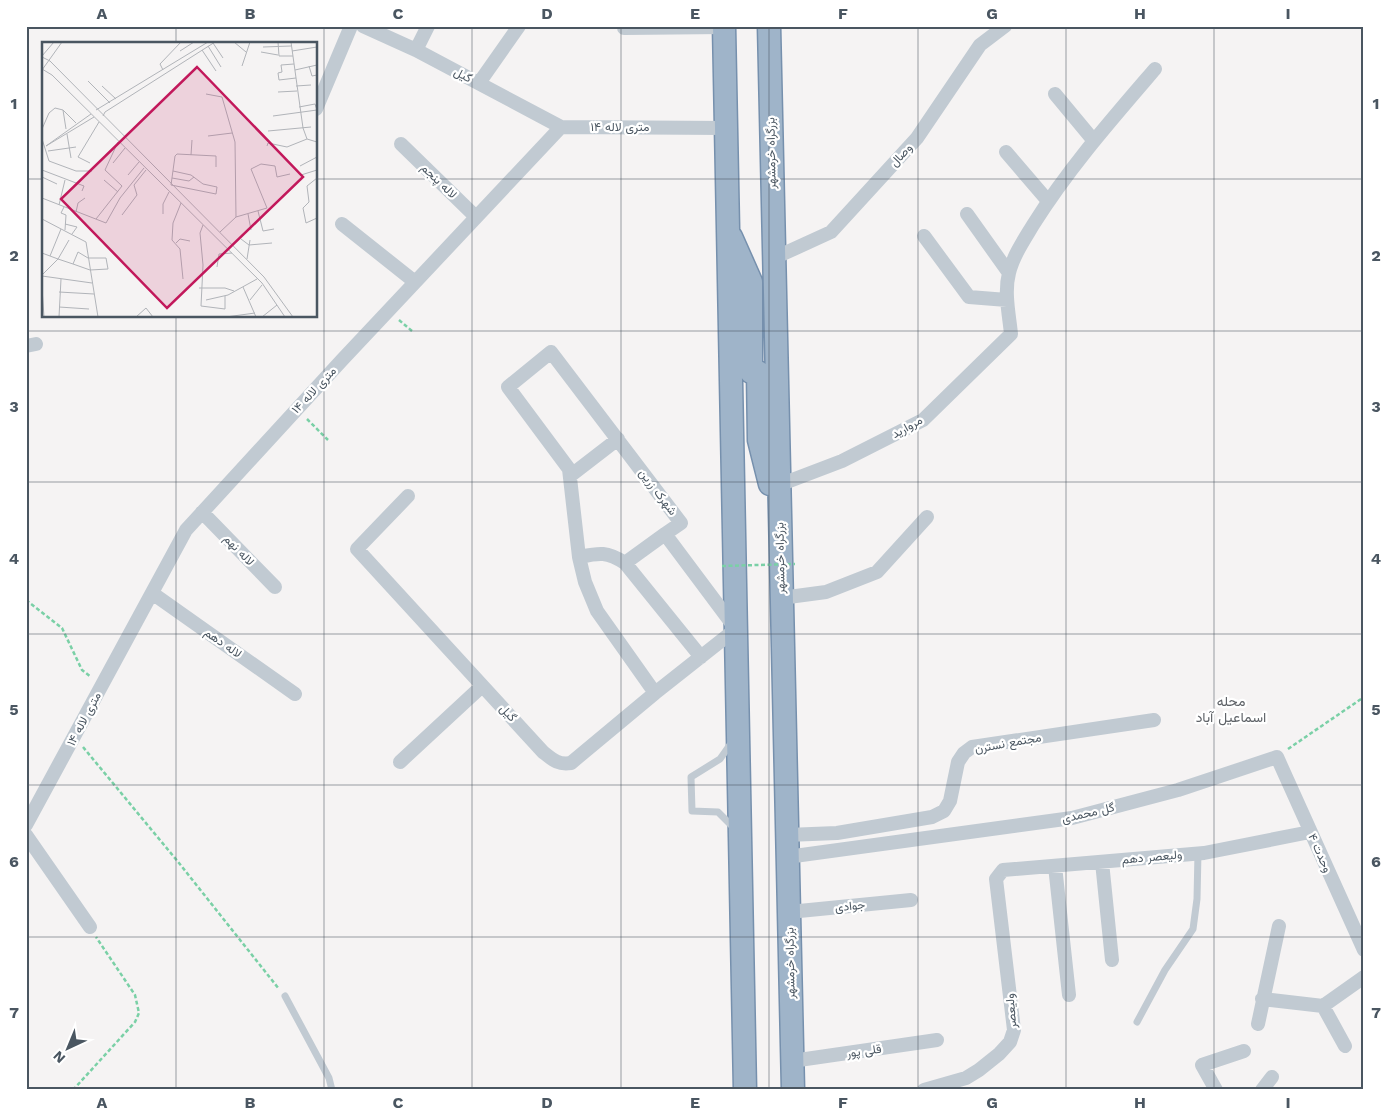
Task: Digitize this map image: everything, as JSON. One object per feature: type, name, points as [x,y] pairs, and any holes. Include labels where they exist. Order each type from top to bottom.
[{"type":"highway","name":"بزرگراه خرمشهر","points":[[724,26],[728,229],[754,372],[779,485],[792,1090]]},
{"type":"highway","name":"بزرگراه خرمشهر","points":[[745,1090],[736,630],[754,372],[774,258],[768,26]]},
{"type":"highway","points":[[754,372],[759,440],[780,516]]},
{"type":"street","points":[[318,104],[351,26]]},
{"type":"street","name":"گیل","points":[[364,26],[416,50],[561,127]]},
{"type":"street","points":[[416,50],[428,26]]},
{"type":"street","points":[[479,83],[519,26]]},
{"type":"street","points":[[624,28],[724,26]]},
{"type":"street","name":"وصال","points":[[774,258],[831,232],[917,138],[980,45],[1005,26]]},
{"type":"street","points":[[924,236],[969,297],[1007,300],[1009,273],[1020,247],[1048,201],[1094,141],[1155,69]]},
{"type":"street","points":[[1055,94],[1094,141]]},
{"type":"street","name":"۱۴ متری لاله","points":[[26,825],[186,530],[561,127],[726,128]]},
{"type":"street","name":"لاله پنجم","points":[[401,144],[476,217]]},
{"type":"street","points":[[1006,152],[1048,201]]},
{"type":"street","points":[[967,214],[1009,273]]},
{"type":"street","points":[[342,224],[415,282]]},
{"type":"street","name":"مروارید","points":[[779,485],[842,461],[923,420],[1011,334],[1007,300]]},
{"type":"street","name":"شهرک زرین","points":[[570,476],[565,462],[508,386],[552,352],[681,523],[665,534],[736,630]]},
{"type":"street","points":[[618,439],[570,476],[579,557],[585,582],[597,611],[655,693]]},
{"type":"street","name":"گیل","points":[[408,496],[357,549],[554,762],[562,764],[571,763],[655,693],[736,630]]},
{"type":"street","name":"لاله نهم","points":[[202,512],[275,587]]},
{"type":"street","points":[[781,598],[826,592],[877,572],[926,517]]},
{"type":"street","points":[[625,563],[665,534]]},
{"type":"street","points":[[579,557],[599,554],[613,555],[625,563],[701,657]]},
{"type":"street","name":"لاله دهم","points":[[152,593],[295,694]]},
{"type":"street","points":[[400,762],[482,686]]},
{"type":"street","name":"مجتمع نسترن","points":[[787,846],[837,833],[932,817],[944,811],[950,801],[958,762],[964,753],[972,747],[1154,720]]},
{"type":"street","name":"گل محمدی","points":[[787,846],[1072,818],[1178,790],[1277,757]]},
{"type":"street","name":"وحدت ۴","points":[[1277,757],[1364,950]]},
{"type":"street","name":"ولیعصر دهم","points":[[996,879],[1003,870],[1198,853],[1310,832]]},
{"type":"street","points":[[26,835],[90,927]]},
{"type":"street","points":[[1102,862],[1112,960]]},
{"type":"street","points":[[1055,866],[1069,995]]},
{"type":"street","name":"ولیعصر","points":[[924,1090],[966,1078],[999,1054],[1010,1042],[1014,1030],[996,879]]},
{"type":"street","name":"جوادی","points":[[789,912],[911,900]]},
{"type":"street","points":[[1258,1024],[1279,926]]},
{"type":"street","points":[[1262,999],[1323,1006],[1364,977]]},
{"type":"street","points":[[1323,1006],[1344,1046]]},
{"type":"street","name":"قلی پور","points":[[792,1061],[936,1040]]},
{"type":"street","points":[[1216,1090],[1202,1065],[1244,1051]]},
{"type":"street","points":[[1262,1090],[1272,1077]]},
{"type":"lane","points":[[738,734],[720,759],[691,777],[692,811],[718,812],[740,834]]},
{"type":"lane","points":[[1137,1022],[1165,970],[1193,929],[1198,853]]},
{"type":"lane","points":[[285,996],[329,1078],[332,1090]]},
{"type":"path","points":[[388,311],[412,331]]},
{"type":"path","points":[[297,409],[328,440]]},
{"type":"path","points":[[722,566],[795,564]]},
{"type":"path","points":[[26,600],[62,628],[82,670],[102,685]]},
{"type":"path","points":[[1277,757],[1364,696]]},
{"type":"path","points":[[74,737],[179,863],[285,996]]},
{"type":"path","points":[[73,1090],[135,1022],[139,1013],[135,995],[90,927]]},
{"type":"district","name":"محله اسماعیل آباد","points":[[1231,710]]}]
